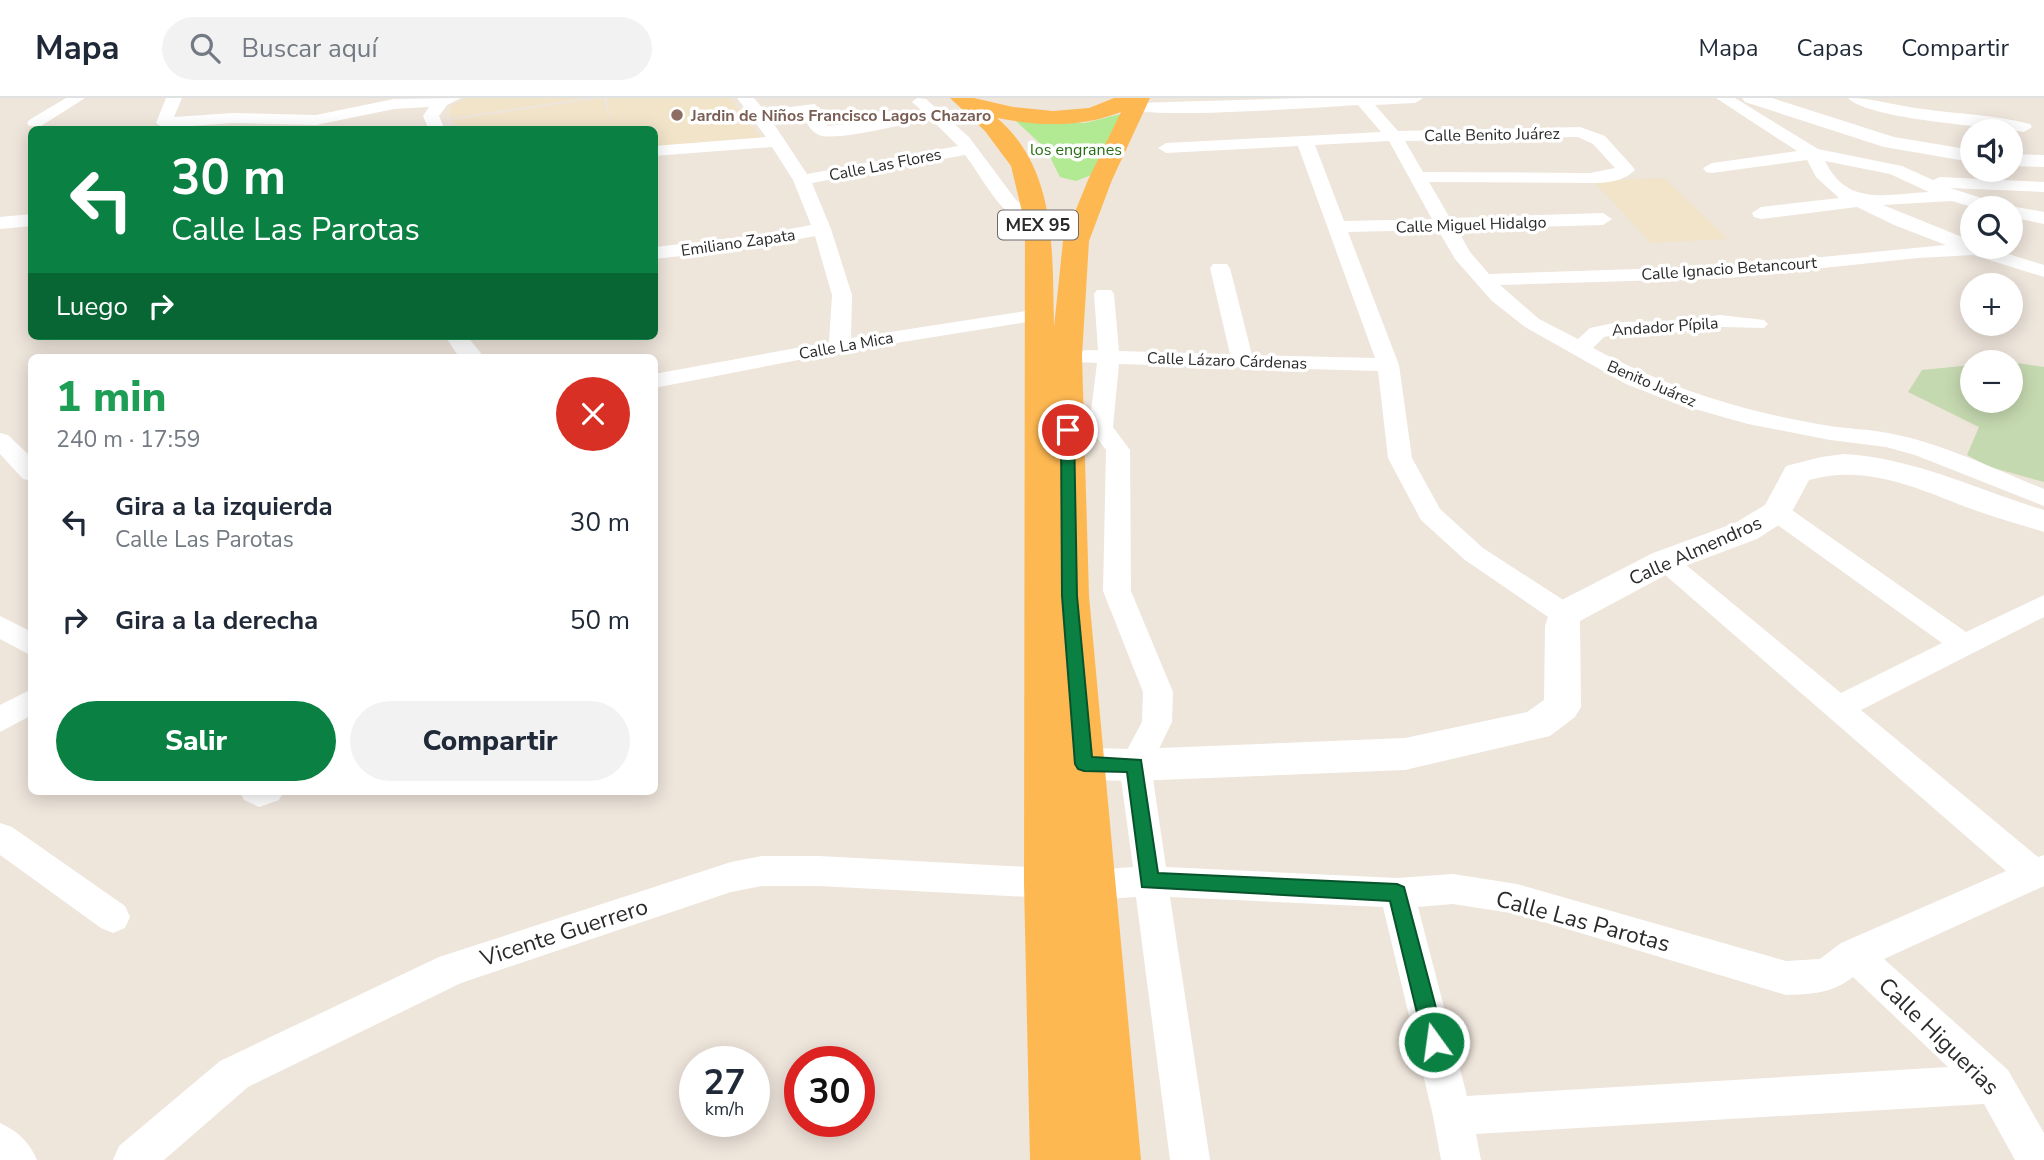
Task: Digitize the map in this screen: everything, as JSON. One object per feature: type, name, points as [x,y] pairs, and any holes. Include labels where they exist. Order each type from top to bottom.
[{"type":"highway","points":[[965,100],[1026,117],[1066,119],[1088,116],[1135,101]]},
{"type":"highway","name":"MEX 95","points":[[965,100],[993,126],[1023,165],[1038,224],[1047,883],[1058,1160]]},
{"type":"highway","name":"MEX 95","points":[[1113,1160],[1070,596],[1067,356],[1076,241],[1135,101]]},
{"type":"street","points":[[35,123],[77,98]]},
{"type":"street","points":[[174,98],[163,123],[233,118],[316,125],[394,104],[447,100]]},
{"type":"street","points":[[233,118],[246,98]]},
{"type":"street","points":[[745,98],[760,115],[802,180],[822,229],[842,295],[840,346]]},
{"type":"street","points":[[915,98],[933,112],[969,149],[1001,196],[1023,218],[1038,224]]},
{"type":"street","points":[[1135,101],[1189,108],[1415,98]]},
{"type":"street","points":[[1724,98],[1814,154],[1822,173],[1839,191],[1901,221],[1960,244]]},
{"type":"street","points":[[1752,98],[1891,143],[1960,154]]},
{"type":"street","name":"Benito Juárez","points":[[1361,99],[1394,136],[1419,177],[1443,226],[1483,280],[1532,323],[1634,379],[1685,399],[1830,433],[1888,440],[1923,450],[2044,498]]},
{"type":"street","points":[[1868,99],[1921,116],[1971,118],[2024,127]]},
{"type":"street","points":[[436,126],[431,116],[447,100]]},
{"type":"street","points":[[286,121],[302,106]]},
{"type":"street","points":[[760,115],[809,107],[814,122],[824,131],[890,124],[933,112]]},
{"type":"street","name":"Calle Benito Juárez","points":[[1394,136],[1580,132],[1599,140],[1626,170],[1611,177],[1590,178],[1419,177]]},
{"type":"street","points":[[1166,148],[1394,136]]},
{"type":"street","points":[[658,151],[778,141]]},
{"type":"street","points":[[1084,764],[1135,765],[1405,754],[1537,725],[1562,707],[1566,685],[1561,633],[1564,614],[1474,554],[1430,514],[1400,458],[1388,365],[1339,227],[1305,142]]},
{"type":"street","name":"Calle Las Flores","points":[[802,180],[969,149]]},
{"type":"street","points":[[1712,168],[1814,154],[1863,161],[1927,182],[1960,198]]},
{"type":"street","points":[[2023,160],[2044,161]]},
{"type":"street","points":[[1927,182],[2044,187]]},
{"type":"street","points":[[1761,213],[1858,201],[1953,196]]},
{"type":"street","points":[[2023,214],[2044,218]]},
{"type":"street","name":"Calle Miguel Hidalgo","points":[[1339,227],[1443,226],[1603,219]]},
{"type":"street","points":[[0,223],[28,220]]},
{"type":"street","name":"Emiliano Zapata","points":[[658,253],[753,242],[822,229]]},
{"type":"street","name":"Calle Ignacio Betancourt","points":[[1483,280],[1728,272],[1918,251],[1960,250]]},
{"type":"street","points":[[2006,259],[2044,271]]},
{"type":"street","points":[[1220,268],[1242,360]]},
{"type":"street","points":[[1104,294],[1109,357],[1101,427],[1118,450],[1117,591],[1158,692],[1157,722],[1135,765],[1149,881],[1190,1160]]},
{"type":"street","name":"Calle La Mica","points":[[658,380],[840,346],[1039,315]]},
{"type":"street","name":"Andador Pípila","points":[[1579,350],[1597,332],[1618,328],[1668,327],[1720,321],[1757,324]]},
{"type":"street","points":[[458,340],[469,354]]},
{"type":"street","name":"Calle Lázaro Cárdenas","points":[[1067,356],[1388,365]]},
{"type":"street","points":[[0,440],[28,469]]},
{"type":"street","name":"Calle Almendros","points":[[1564,614],[1665,561],[1746,531],[1777,512],[1797,473],[1822,464],[1875,465],[1917,476],[2044,522]]},
{"type":"street","points":[[1777,512],[1966,646]]},
{"type":"street","points":[[1665,561],[1837,708],[2039,872]]},
{"type":"street","points":[[1837,708],[2044,605]]},
{"type":"street","points":[[0,626],[28,644]]},
{"type":"street","points":[[0,720],[28,702]]},
{"type":"street","points":[[0,837],[113,917]]},
{"type":"street","name":"Vicente Guerrero","points":[[133,1160],[234,1074],[452,969],[731,877],[762,871],[819,871],[1047,883]]},
{"type":"street","name":"Calle Las Parotas","points":[[1093,885],[1149,881],[1397,893],[1453,889],[1517,899],[1786,978],[1826,976],[1854,955],[2039,872]]},
{"type":"street","points":[[1397,893],[1453,1116],[1461,1160]]},
{"type":"street","name":"Calle Higuerias","points":[[1854,955],[1994,1084],[2016,1119],[2036,1160]]},
{"type":"street","points":[[1453,1116],[1994,1084]]},
{"type":"street","points":[[0,1143],[17,1160]]},
{"type":"shaded area","points":[[468,98],[585,98],[450,118],[450,106]]},
{"type":"shaded area","name":"Jardin de Niños Francisco Lagos Chazaro","points":[[603,98],[611,122],[607,98],[730,98],[762,139],[658,148],[658,126],[456,126],[452,120]]},
{"type":"shaded area","points":[[1664,178],[1728,239],[1651,243],[1593,181]]},
{"type":"green space","name":"los engranes","points":[[1129,112],[1094,174],[1076,181],[1060,177],[1046,149],[1016,121],[1085,123]]},
{"type":"green space","points":[[2023,364],[2044,367],[2044,482],[1990,467],[1967,455],[1979,427],[1908,392],[1922,370],[1960,366],[1960,413],[2023,413]]},
{"type":"place","name":"Jardin de Niños Francisco Lagos Chazaro","points":[[677,115]]},
{"type":"route","points":[[1068,430],[1070,596],[1084,764],[1135,765],[1149,881],[1397,893],[1434,1042]]}]
